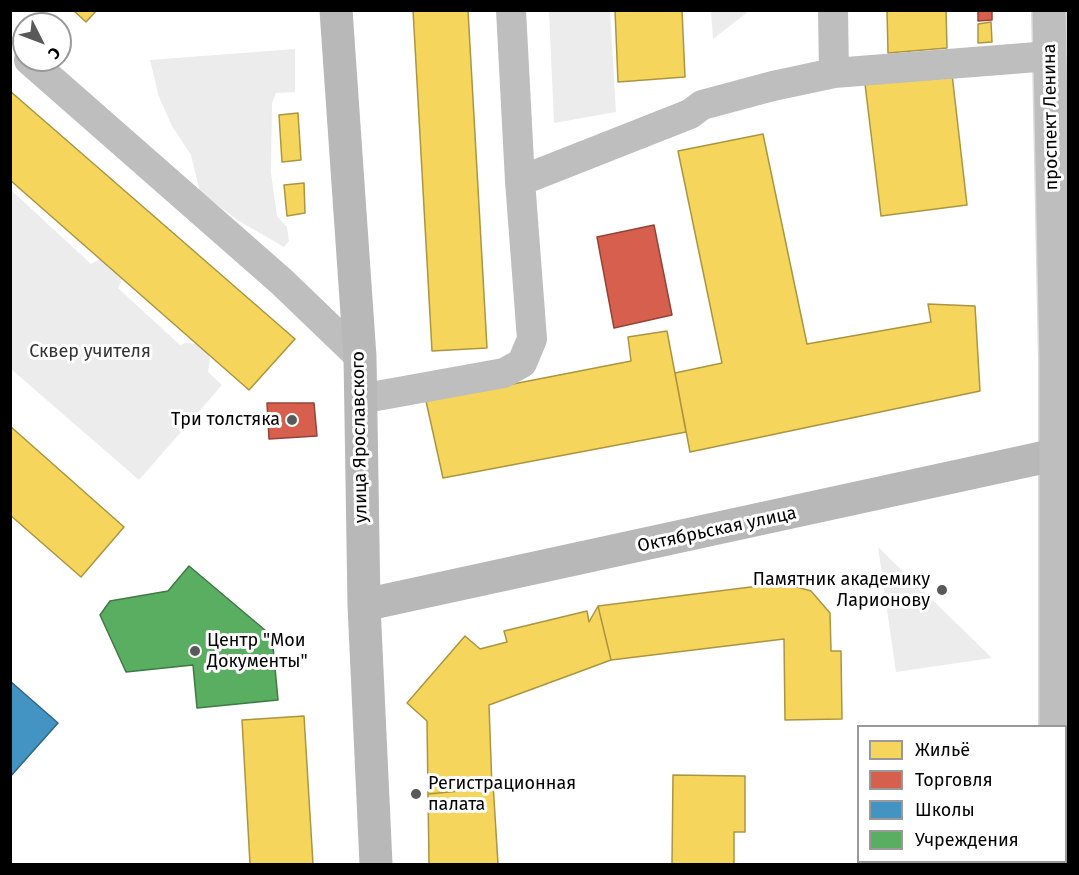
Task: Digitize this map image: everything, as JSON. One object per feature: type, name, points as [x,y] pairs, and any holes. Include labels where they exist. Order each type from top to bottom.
[{"type":"main road","name":"проспект Ленина","points":[[1049,10],[1062,453],[1056,725]]},
{"type":"street","name":"улица Ярославского","points":[[336,10],[360,357],[364,605],[376,864]]},
{"type":"street","points":[[360,399],[504,373],[522,363],[532,339],[520,181],[511,10]]},
{"type":"street","points":[[833,10],[834,73]]},
{"type":"street","points":[[520,181],[690,114],[702,105],[834,73],[1050,56]]},
{"type":"street","points":[[43,72],[282,282],[360,357]]},
{"type":"street","name":"Октябрьская улица","points":[[364,605],[992,471],[1062,453]]},
{"type":"green space","points":[[711,10],[749,11],[713,39]]},
{"type":"green space","points":[[549,11],[610,11],[616,112],[554,123]]},
{"type":"green space","points":[[295,49],[295,92],[276,93],[272,103],[271,173],[277,216],[287,227],[289,241],[284,247],[239,221],[200,192],[191,155],[172,126],[159,97],[150,60]]},
{"type":"green space","name":"Сквер учителя","points":[[11,190],[91,264],[102,258],[122,279],[118,288],[180,345],[199,344],[208,353],[210,359],[208,372],[222,385],[139,480],[11,369]]},
{"type":"green space","points":[[878,547],[992,658],[896,672]]},
{"type":"building: Жильё","points":[[73,10],[97,10],[86,22]]},
{"type":"building: Жильё","points":[[413,10],[468,10],[487,348],[432,351]]},
{"type":"building: Жильё","points":[[615,10],[682,10],[685,77],[618,82]]},
{"type":"building: Жильё","points":[[887,10],[946,10],[947,48],[888,53]]},
{"type":"building: Жильё","points":[[991,22],[992,42],[978,43],[978,24]]},
{"type":"building: Жильё","points":[[952,74],[967,205],[881,216],[865,84]]},
{"type":"building: Жильё","points":[[10,91],[295,339],[249,390],[10,180]]},
{"type":"building: Жильё","points":[[298,113],[301,160],[282,162],[279,115]]},
{"type":"building: Жильё","points":[[763,134],[807,344],[931,322],[928,304],[975,306],[980,391],[690,452],[675,373],[722,363],[678,151]]},
{"type":"building: Жильё","points":[[304,183],[305,213],[287,216],[284,185]]},
{"type":"building: Жильё","points":[[667,331],[686,432],[443,478],[426,401],[631,361],[628,337]]},
{"type":"building: Жильё","points":[[10,426],[124,527],[81,577],[10,515]]},
{"type":"building: Жильё","points":[[783,583],[811,591],[830,613],[831,651],[841,651],[842,719],[785,720],[784,639],[611,660],[598,606]]},
{"type":"building: Жильё","points":[[598,606],[611,660],[489,705],[492,788],[428,794],[427,721],[407,703],[465,636],[480,649],[507,642],[504,631],[587,611],[589,622]]},
{"type":"building: Жильё","points":[[304,716],[313,864],[250,864],[242,720]]},
{"type":"building: Жильё","points":[[673,775],[745,776],[745,832],[734,832],[734,864],[672,864]]},
{"type":"building: Жильё","points":[[493,783],[498,864],[429,864],[428,794],[492,788]]},
{"type":"building: Торговля","points":[[978,10],[992,10],[992,20],[978,21]]},
{"type":"building: Торговля","points":[[654,225],[672,315],[614,328],[597,237]]},
{"type":"building: Торговля","name":"Три толстяка","points":[[267,403],[314,403],[317,436],[269,439]]},
{"type":"building: Школы","points":[[10,681],[58,723],[10,777]]},
{"type":"building: Учреждения","name":"Центр \"Мои Документы\"","points":[[189,566],[272,636],[278,700],[197,708],[193,665],[126,672],[100,615],[110,601],[168,591]]},
{"type":"place","name":"Три толстяка","points":[[292,420]]},
{"type":"place","name":"Памятник академику Ларионову","points":[[942,590]]},
{"type":"place","name":"Центр \"Мои Документы\"","points":[[195,651]]},
{"type":"place","name":"Регистрационная палата","points":[[416,794]]}]
